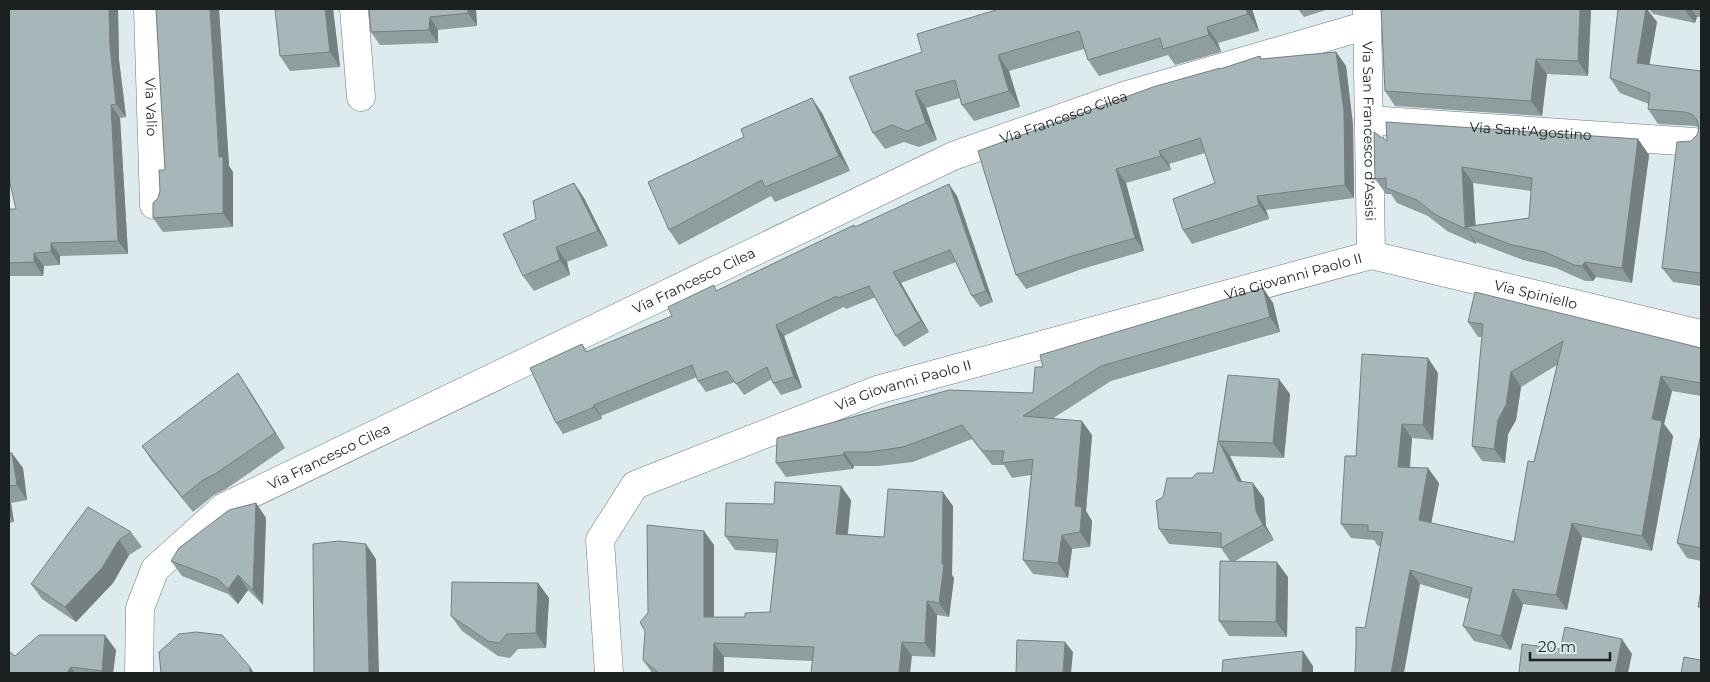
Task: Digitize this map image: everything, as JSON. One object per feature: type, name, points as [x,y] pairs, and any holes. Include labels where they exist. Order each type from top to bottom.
[{"type":"street","name":"Via Valio","points":[[148,9],[154,205]]},
{"type":"street","points":[[354,9],[361,97]]},
{"type":"street","name":"Via San Francesco d'Assisi","points":[[1368,17],[1371,255]]},
{"type":"street","name":"Via Francesco Cilea","points":[[139,673],[140,608],[155,569],[224,507],[953,156],[1124,96],[1368,17]]},
{"type":"street","name":"Via Sant'Agostino","points":[[1369,120],[1694,142]]},
{"type":"street","name":"Via Spiniello","points":[[1371,255],[1701,334]]},
{"type":"street","name":"Via Giovanni Paolo II","points":[[609,673],[600,540],[635,485],[877,390],[1371,255]]},
{"type":"building","points":[[9,9],[109,9],[110,47],[116,104],[111,105],[118,241],[51,243],[51,252],[34,253],[34,262],[9,263],[9,209],[16,209],[9,179]]},
{"type":"building","points":[[156,9],[210,9],[219,157],[223,157],[223,213],[153,218],[153,203],[158,198],[160,191],[159,170],[165,170]]},
{"type":"building","points":[[275,9],[325,9],[330,52],[280,56]]},
{"type":"building","points":[[369,9],[468,9],[468,13],[430,17],[429,30],[371,32]]},
{"type":"building","points":[[999,9],[1246,9],[1248,14],[1207,27],[1209,35],[1163,49],[1160,38],[1088,60],[1079,31],[998,55],[1009,91],[962,105],[955,80],[915,91],[926,123],[907,131],[892,125],[873,133],[849,77],[922,52],[917,34]]},
{"type":"building","points":[[1381,9],[1580,9],[1578,61],[1536,59],[1531,101],[1385,91]]},
{"type":"building","points":[[1618,9],[1646,9],[1637,63],[1701,71],[1701,273],[1662,268],[1677,142],[1691,141],[1697,135],[1699,128],[1697,120],[1692,114],[1685,112],[1648,109],[1650,93],[1610,78]]},
{"type":"building","points":[[1336,52],[1344,111],[1345,185],[1257,196],[1259,205],[1183,230],[1173,199],[1215,183],[1200,138],[1159,151],[1161,156],[1116,169],[1135,238],[1072,256],[1016,275],[978,151],[1153,87],[1260,56],[1261,59]]},
{"type":"building","points":[[812,98],[839,156],[765,187],[762,180],[669,230],[648,182],[744,137],[741,129]]},
{"type":"building","points":[[1386,122],[1638,139],[1622,268],[1585,262],[1582,266],[1574,265],[1545,252],[1512,245],[1465,227],[1466,229],[1436,215],[1417,200],[1386,188],[1386,178],[1375,179],[1374,132],[1387,141]],"holes":[[[1462,167],[1532,178],[1529,218],[1465,227]]]},
{"type":"building","points":[[574,183],[598,231],[556,247],[560,260],[523,276],[503,234],[536,219],[533,201]]},
{"type":"building","points":[[949,184],[986,291],[972,296],[950,250],[893,272],[921,321],[896,336],[869,286],[838,298],[837,296],[776,325],[794,377],[773,383],[767,367],[736,384],[727,371],[698,381],[692,365],[594,405],[594,407],[556,423],[530,368],[582,344],[586,352],[672,316],[668,307],[714,285],[716,291],[854,225],[855,227]]},
{"type":"building","points":[[1263,288],[1270,317],[1101,366],[1023,416],[1082,421],[1075,506],[1082,507],[1080,532],[1062,535],[1058,563],[1023,560],[1033,459],[1002,463],[1004,451],[982,451],[962,425],[903,447],[868,452],[844,452],[843,455],[776,463],[777,438],[949,390],[1033,393],[1035,367],[1043,367],[1040,355]]},
{"type":"building","points":[[1475,292],[1701,348],[1701,383],[1661,376],[1652,419],[1662,421],[1642,536],[1572,523],[1556,595],[1513,589],[1501,636],[1463,626],[1472,588],[1410,570],[1391,673],[1355,673],[1356,627],[1365,628],[1383,532],[1368,531],[1368,525],[1341,524],[1345,456],[1356,456],[1362,354],[1428,358],[1423,425],[1402,424],[1398,467],[1428,468],[1419,520],[1514,542],[1528,461],[1534,462],[1563,341],[1511,372],[1506,405],[1498,420],[1494,449],[1472,446],[1483,324],[1468,322]]},
{"type":"building","points":[[238,373],[275,433],[215,474],[203,480],[182,497],[142,446]]},
{"type":"building","points":[[1228,375],[1279,379],[1273,443],[1219,441],[1238,481],[1253,483],[1256,511],[1263,525],[1221,548],[1221,533],[1159,529],[1156,501],[1163,497],[1167,478],[1192,478],[1197,473],[1213,473]]},
{"type":"building","points":[[1701,434],[1701,548],[1677,543]]},
{"type":"building","points":[[9,453],[12,453],[17,485],[9,486]]},
{"type":"building","points":[[775,482],[841,486],[836,534],[884,537],[888,489],[943,492],[942,564],[944,564],[939,603],[927,601],[925,643],[902,642],[899,673],[811,673],[814,647],[714,643],[713,673],[659,673],[643,660],[645,631],[640,622],[648,613],[647,525],[704,531],[704,617],[745,617],[745,613],[770,612],[778,540],[725,536],[726,503],[774,504]]},
{"type":"building","points":[[256,503],[253,590],[238,575],[228,589],[218,579],[171,561],[179,548],[229,510]]},
{"type":"building","points":[[88,507],[131,532],[119,540],[102,568],[65,607],[31,584]]},
{"type":"building","points":[[339,541],[366,544],[369,673],[314,673],[313,544]]},
{"type":"building","points":[[1220,561],[1277,562],[1276,622],[1219,621]]},
{"type":"building","points":[[452,582],[538,583],[536,633],[507,634],[499,643],[488,641],[451,616]]},
{"type":"building","points":[[1701,590],[1701,607],[1698,607]]},
{"type":"building","points":[[1565,627],[1622,639],[1615,673],[1519,673],[1522,644],[1560,649]]},
{"type":"building","points":[[196,632],[222,635],[250,667],[250,673],[161,673],[159,652],[179,634]]},
{"type":"building","points":[[39,635],[105,635],[102,671],[71,667],[67,673],[9,673],[9,651],[15,656]]},
{"type":"building","points":[[1017,640],[1065,642],[1063,673],[1016,673]]},
{"type":"building","points":[[1303,651],[1302,673],[1222,673],[1223,660]]},
{"type":"building","points":[[1684,657],[1701,660],[1701,673],[1681,673]]}]
